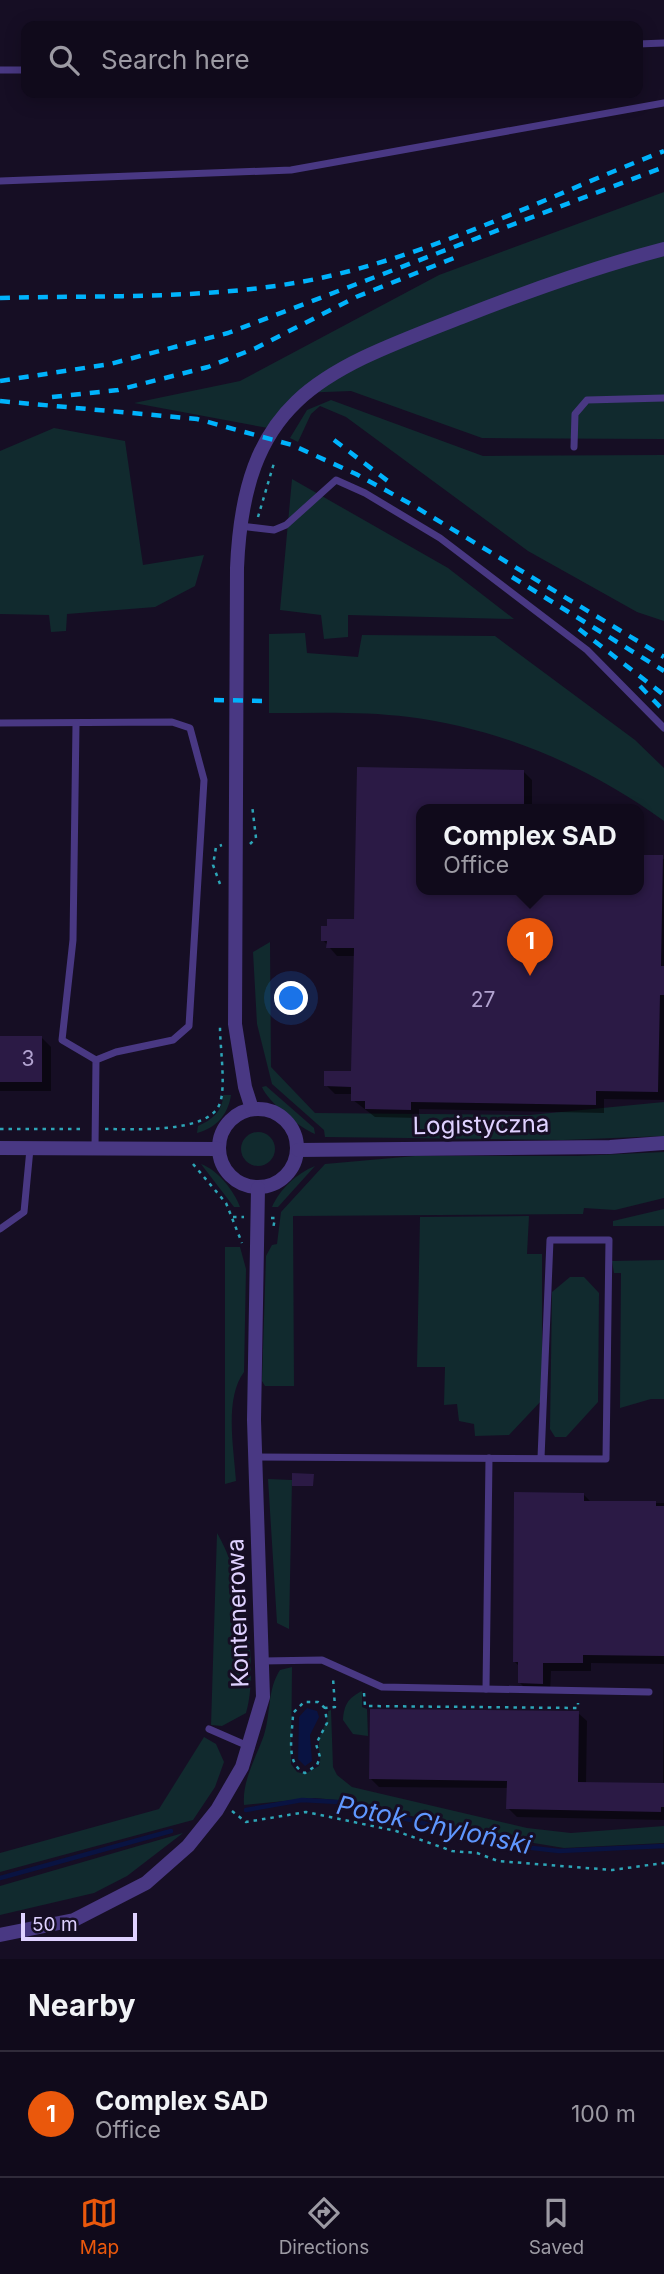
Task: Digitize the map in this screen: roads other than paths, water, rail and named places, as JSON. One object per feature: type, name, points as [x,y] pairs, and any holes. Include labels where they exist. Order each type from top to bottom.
[{"type":"street","points":[[252,1109],[244,1087],[235,1024],[239,525],[250,475],[278,423],[314,385],[340,367],[539,287],[664,249]]},
{"type":"street","points":[[252,1109],[262,1109],[281,1116],[294,1132],[298,1150],[295,1162],[283,1179],[258,1188],[244,1185],[227,1173],[218,1149],[226,1125],[242,1112],[252,1109]]},
{"type":"street","name":"Logistyczna","points":[[298,1150],[610,1147],[664,1143]]},
{"type":"street","points":[[0,1148],[218,1149]]},
{"type":"street","name":"Kontenerowa","points":[[0,1935],[74,1920],[120,1899],[166,1868],[188,1846],[221,1803],[242,1767],[263,1697],[255,1457],[258,1188]]},
{"type":"lane","points":[[643,44],[664,43]]},
{"type":"lane","points":[[0,70],[21,69]]},
{"type":"lane","points":[[0,181],[291,170],[664,103]]},
{"type":"lane","points":[[574,447],[575,414],[580,404],[587,400],[664,398]]},
{"type":"lane","points":[[239,525],[274,530],[286,524],[336,480],[365,493],[440,538],[587,650],[664,728]]},
{"type":"lane","points":[[0,723],[172,722],[190,728],[204,779],[189,1026],[173,1040],[116,1052],[96,1060]]},
{"type":"lane","points":[[76,724],[73,940],[62,1040],[96,1060]]},
{"type":"lane","points":[[95,1148],[96,1060]]},
{"type":"lane","points":[[0,1229],[24,1212],[30,1148]]},
{"type":"lane","points":[[255,1457],[606,1459],[609,1240],[550,1240],[541,1458]]},
{"type":"lane","points":[[486,1689],[489,1458]]},
{"type":"lane","points":[[263,1661],[322,1660],[382,1687],[649,1692]]},
{"type":"lane","points":[[209,1729],[248,1746]]},
{"type":"waterway","name":"Potok Chyloński","points":[[246,1810],[302,1800],[338,1802],[515,1846],[559,1851],[664,1846]]},
{"type":"waterway","name":"Potok Chyloński","points":[[0,1878],[171,1831]]},
{"type":"railway","points":[[0,298],[198,293],[277,286],[316,279],[405,255],[449,239],[664,151]]},
{"type":"railway","points":[[0,381],[110,364],[228,333],[664,167]]},
{"type":"railway","points":[[52,397],[118,390],[208,367],[256,348],[356,297],[454,258]]},
{"type":"railway","points":[[0,401],[197,419],[292,445],[356,474],[409,503],[664,657]]},
{"type":"railway","points":[[334,440],[393,485]]},
{"type":"railway","points":[[512,577],[664,671]]},
{"type":"railway","points":[[579,629],[664,695]]},
{"type":"railway","points":[[640,686],[664,711]]},
{"type":"railway","points":[[214,700],[267,701]]},
{"type":"place","name":"Complex SAD","points":[[530,976]]}]
